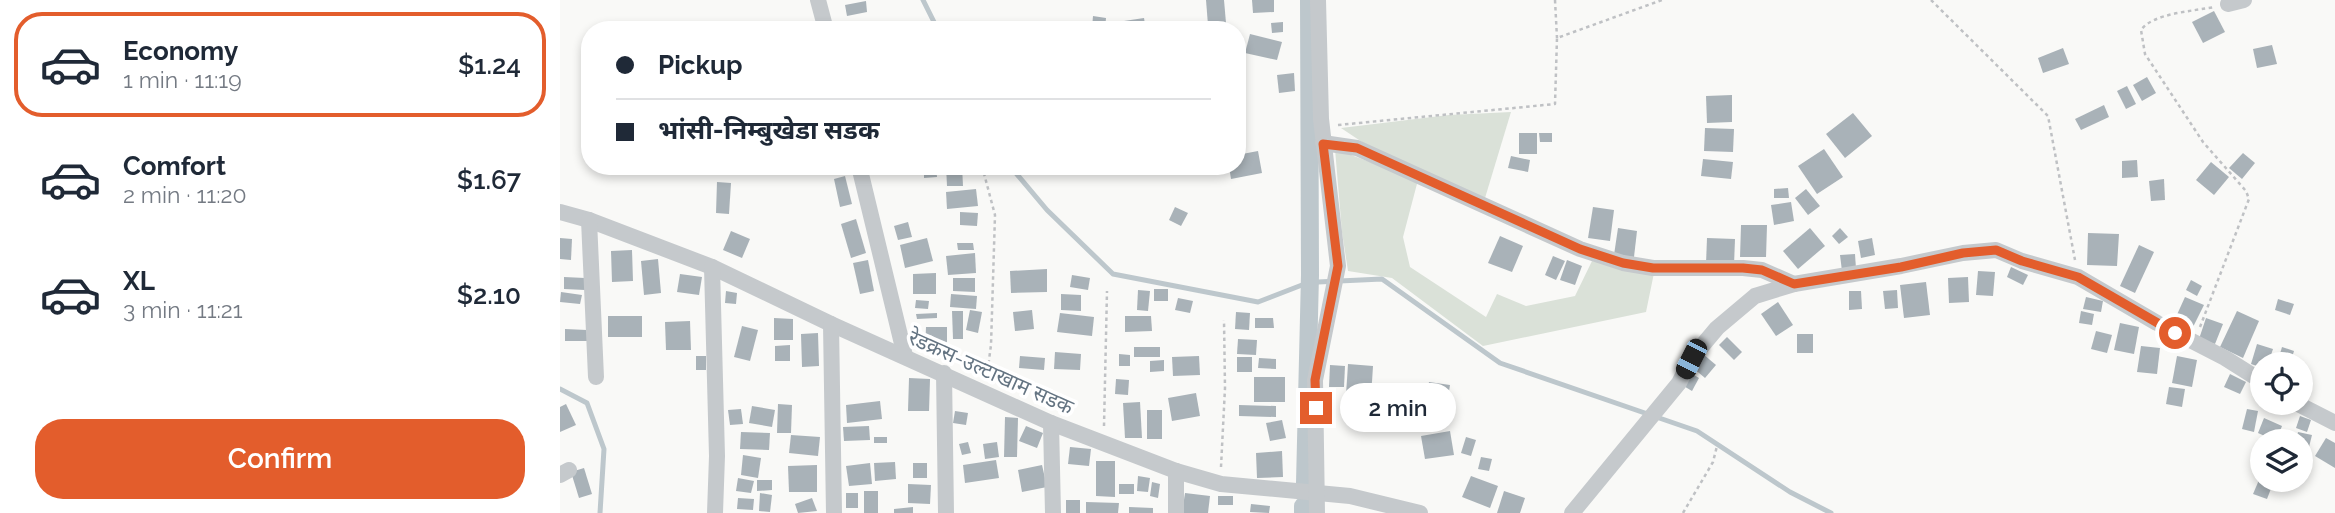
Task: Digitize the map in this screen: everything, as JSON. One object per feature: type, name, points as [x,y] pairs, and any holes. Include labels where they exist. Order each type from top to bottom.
[{"type":"street","points":[[818,0],[824,21]]},
{"type":"street","points":[[1317,513],[1315,380],[1338,266],[1321,119],[1318,0]]},
{"type":"street","points":[[1323,144],[1357,148],[1580,249],[1623,263],[1653,268],[1762,270],[1794,284]]},
{"type":"street","points":[[861,175],[905,356]]},
{"type":"street","name":"रेडक्रस-उल्टाखाम सडक","points":[[560,212],[589,220],[712,267],[1051,423],[1176,471],[1222,484],[1350,496],[1420,513]]},
{"type":"street","points":[[589,220],[596,377]]},
{"type":"street","points":[[1572,513],[1679,383],[1691,359],[1717,328],[1755,296],[1794,284],[1901,267],[1963,253],[1996,250],[2022,261],[2078,277],[2250,374]]},
{"type":"street","points":[[712,267],[717,456],[715,513]]},
{"type":"street","points":[[831,324],[834,513]]},
{"type":"street","points":[[944,373],[946,513]]},
{"type":"street","points":[[2313,412],[2335,423]]},
{"type":"street","points":[[1051,423],[1053,513]]},
{"type":"street","points":[[1176,471],[1176,513]]},
{"type":"path","points":[[1321,119],[1336,125],[1555,104],[1555,0]]},
{"type":"path","points":[[1557,38],[1662,0]]},
{"type":"path","points":[[1931,0],[2048,116],[2078,277]]},
{"type":"path","points":[[2194,342],[2249,199],[2246,191],[2203,142],[2145,54],[2141,30],[2157,18],[2236,2]]},
{"type":"path","points":[[984,175],[995,215],[991,345],[985,392]]},
{"type":"path","points":[[1104,443],[1107,291]]},
{"type":"path","points":[[1222,484],[1224,320]]},
{"type":"path","points":[[1683,513],[1713,462],[1717,446]]},
{"type":"shaded area","points":[[1511,112],[1485,198],[1377,152],[1341,128],[1449,115]]},
{"type":"shaded area","points":[[1335,149],[1418,180],[1403,237],[1410,267],[1486,317],[1497,294],[1526,306],[1575,296],[1592,261],[1654,273],[1646,312],[1483,346],[1392,278],[1348,271]]},
{"type":"building","points":[[1206,0],[1224,0],[1226,21],[1208,21]]},
{"type":"building","points":[[1252,0],[1274,0],[1274,12],[1253,13]]},
{"type":"building","points":[[866,1],[867,12],[847,16],[845,5]]},
{"type":"building","points":[[2214,11],[2225,32],[2203,43],[2192,22]]},
{"type":"building","points":[[1093,16],[1106,18],[1106,21],[1093,21]]},
{"type":"building","points":[[1144,18],[1144,21],[1124,21]]},
{"type":"building","points":[[1283,22],[1283,32],[1272,33],[1271,23]]},
{"type":"building","points":[[1250,34],[1282,42],[1277,60],[1246,53]]},
{"type":"building","points":[[2272,45],[2277,64],[2257,68],[2253,49]]},
{"type":"building","points":[[2063,48],[2069,64],[2043,73],[2038,58]]},
{"type":"building","points":[[1294,73],[1295,91],[1279,93],[1277,75]]},
{"type":"building","points":[[2147,77],[2156,93],[2142,101],[2133,85]]},
{"type":"building","points":[[2127,86],[2136,104],[2126,109],[2117,91]]},
{"type":"building","points":[[1732,95],[1732,122],[1707,123],[1706,96]]},
{"type":"building","points":[[2104,105],[2109,117],[2081,130],[2075,119]]},
{"type":"building","points":[[1853,113],[1872,136],[1845,158],[1826,134]]},
{"type":"building","points":[[1705,128],[1734,129],[1733,152],[1704,151]]},
{"type":"building","points":[[1519,133],[1537,133],[1537,154],[1519,154]]},
{"type":"building","points":[[1539,133],[1552,133],[1552,142],[1540,142]]},
{"type":"building","points":[[1824,149],[1843,177],[1817,194],[1798,166]]},
{"type":"building","points":[[1258,151],[1262,173],[1231,179],[1230,175],[1246,175],[1246,153]]},
{"type":"building","points":[[2243,153],[2255,163],[2242,179],[2229,168]]},
{"type":"building","points":[[1511,156],[1530,160],[1528,172],[1508,168]]},
{"type":"building","points":[[1703,159],[1733,162],[1731,179],[1701,176]]},
{"type":"building","points":[[2137,160],[2138,177],[2122,178],[2122,161]]},
{"type":"building","points":[[2211,162],[2229,177],[2214,195],[2196,180]]},
{"type":"building","points":[[924,175],[937,175],[937,177],[924,178]]},
{"type":"building","points":[[946,175],[962,175],[963,186],[947,186]]},
{"type":"building","points":[[845,176],[852,204],[840,207],[834,179]]},
{"type":"building","points":[[2164,179],[2165,200],[2151,201],[2149,181]]},
{"type":"building","points":[[717,182],[731,183],[729,214],[716,213]]},
{"type":"building","points":[[1788,188],[1789,198],[1774,198],[1774,189]]},
{"type":"building","points":[[976,189],[978,206],[947,209],[946,192]]},
{"type":"building","points":[[1806,189],[1820,206],[1808,215],[1795,198]]},
{"type":"building","points":[[1791,202],[1794,221],[1774,225],[1771,205]]},
{"type":"building","points":[[1175,207],[1188,213],[1181,226],[1169,220]]},
{"type":"building","points":[[1593,207],[1614,210],[1610,241],[1588,238]]},
{"type":"building","points":[[960,212],[978,213],[977,226],[960,225]]},
{"type":"building","points":[[856,219],[866,253],[851,258],[841,224]]},
{"type":"building","points":[[908,222],[912,237],[898,240],[894,226]]},
{"type":"building","points":[[1741,225],[1767,225],[1766,257],[1740,257]]},
{"type":"building","points":[[1618,228],[1637,231],[1634,257],[1614,255]]},
{"type":"building","points":[[1810,228],[1825,246],[1798,269],[1783,251]]},
{"type":"building","points":[[1840,228],[1848,237],[1839,244],[1832,236]]},
{"type":"building","points":[[731,231],[750,239],[742,258],[723,250]]},
{"type":"building","points":[[2088,233],[2119,234],[2117,266],[2087,265]]},
{"type":"building","points":[[1500,236],[1523,246],[1512,272],[1488,263]]},
{"type":"building","points":[[560,238],[572,239],[571,260],[560,259]]},
{"type":"building","points":[[927,238],[933,261],[905,268],[900,245]]},
{"type":"building","points":[[1707,238],[1735,239],[1734,265],[1706,264]]},
{"type":"building","points":[[1872,238],[1875,255],[1861,258],[1858,241]]},
{"type":"building","points":[[957,243],[973,243],[974,250],[958,250]]},
{"type":"building","points":[[2139,245],[2154,252],[2135,293],[2120,286]]},
{"type":"building","points":[[632,250],[633,281],[612,282],[611,251]]},
{"type":"building","points":[[975,253],[976,273],[948,275],[946,256]]},
{"type":"building","points":[[1855,254],[1856,269],[1842,271],[1840,255]]},
{"type":"building","points":[[1553,256],[1565,261],[1556,280],[1545,275]]},
{"type":"building","points":[[658,259],[661,293],[644,295],[641,261]]},
{"type":"building","points":[[868,260],[874,291],[860,294],[853,263]]},
{"type":"building","points":[[1567,260],[1582,266],[1575,285],[1560,280]]},
{"type":"building","points":[[2011,267],[2028,275],[2023,285],[2007,277]]},
{"type":"building","points":[[1047,269],[1047,292],[1011,293],[1010,271]]},
{"type":"building","points":[[1978,271],[1995,272],[1993,296],[1976,295]]},
{"type":"building","points":[[936,273],[936,294],[913,294],[913,274]]},
{"type":"building","points":[[680,274],[702,277],[699,295],[677,292]]},
{"type":"building","points":[[1072,275],[1090,278],[1088,290],[1070,287]]},
{"type":"building","points":[[564,277],[585,278],[585,290],[564,289]]},
{"type":"building","points":[[1968,277],[1969,302],[1949,303],[1948,278]]},
{"type":"building","points":[[953,278],[975,278],[975,292],[953,291]]},
{"type":"building","points":[[2191,280],[2202,286],[2197,296],[2186,290]]},
{"type":"building","points":[[1926,282],[1930,315],[1904,318],[1900,285]]},
{"type":"building","points":[[1154,289],[1168,289],[1168,301],[1154,301]]},
{"type":"building","points":[[1138,290],[1150,291],[1148,311],[1137,310]]},
{"type":"building","points":[[1897,290],[1898,308],[1885,309],[1883,291]]},
{"type":"building","points":[[726,291],[737,293],[736,304],[725,303]]},
{"type":"building","points":[[1849,291],[1861,291],[1862,309],[1849,310]]},
{"type":"building","points":[[561,292],[582,295],[580,304],[560,302]]},
{"type":"building","points":[[951,294],[977,296],[976,309],[950,307]]},
{"type":"building","points":[[1061,294],[1081,295],[1081,311],[1061,310]]},
{"type":"building","points":[[2086,297],[2103,301],[2101,312],[2083,309]]},
{"type":"building","points":[[2185,297],[2204,305],[2193,327],[2175,319]]},
{"type":"building","points":[[1178,298],[1193,301],[1190,313],[1175,310]]},
{"type":"building","points":[[2278,299],[2294,304],[2290,315],[2275,310]]},
{"type":"building","points":[[916,300],[929,301],[928,309],[915,308]]},
{"type":"building","points":[[1778,302],[1793,325],[1776,336],[1761,314]]},
{"type":"building","points":[[970,310],[982,312],[978,333],[966,330]]},
{"type":"building","points":[[1032,310],[1034,329],[1015,331],[1013,312]]},
{"type":"building","points":[[952,311],[963,311],[963,339],[953,339]]},
{"type":"building","points":[[2081,311],[2094,314],[2092,325],[2079,323]]},
{"type":"building","points":[[2237,311],[2259,321],[2243,358],[2220,347]]},
{"type":"building","points":[[1236,312],[1250,313],[1249,330],[1235,329]]},
{"type":"building","points":[[937,313],[937,318],[917,319],[916,314]]},
{"type":"building","points":[[1060,313],[1094,317],[1092,336],[1057,332]]},
{"type":"building","points":[[608,316],[642,316],[642,337],[608,337]]},
{"type":"building","points":[[1125,316],[1151,316],[1152,331],[1125,332]]},
{"type":"building","points":[[774,318],[793,319],[793,340],[774,340]]},
{"type":"building","points":[[1255,318],[1273,318],[1274,328],[1255,328]]},
{"type":"building","points":[[2206,318],[2223,324],[2215,344],[2199,339]]},
{"type":"building","points":[[690,321],[691,350],[666,350],[665,322]]},
{"type":"building","points":[[2120,323],[2139,327],[2134,354],[2114,350]]},
{"type":"building","points":[[742,326],[758,330],[750,361],[734,357]]},
{"type":"building","points":[[926,327],[947,327],[947,349],[925,350]]},
{"type":"building","points":[[565,329],[587,330],[587,341],[565,341]]},
{"type":"building","points":[[2096,331],[2112,335],[2107,353],[2091,349]]},
{"type":"building","points":[[818,333],[819,366],[802,367],[801,334]]},
{"type":"building","points":[[1797,334],[1813,334],[1813,353],[1797,353]]},
{"type":"building","points":[[911,336],[923,336],[923,348],[911,348]]},
{"type":"building","points":[[1727,337],[1742,352],[1734,360],[1719,345]]},
{"type":"building","points":[[1238,339],[1257,340],[1256,355],[1237,354]]},
{"type":"building","points":[[2257,344],[2273,349],[2272,352],[2255,352]]},
{"type":"building","points":[[790,345],[790,361],[775,361],[775,346]]},
{"type":"building","points":[[2141,346],[2160,348],[2157,374],[2137,372]]},
{"type":"building","points":[[1134,347],[1160,347],[1160,357],[1134,357]]},
{"type":"building","points":[[2282,347],[2294,351],[2294,352],[2281,352]]},
{"type":"building","points":[[1055,352],[1081,354],[1080,370],[1054,369]]},
{"type":"building","points":[[1119,354],[1130,355],[1130,366],[1119,366]]},
{"type":"building","points":[[1703,354],[1716,365],[1705,378],[1692,367]]},
{"type":"building","points":[[696,356],[706,356],[706,370],[696,370]]},
{"type":"building","points":[[1020,356],[1045,358],[1044,370],[1019,368]]},
{"type":"building","points":[[1199,356],[1200,375],[1173,376],[1172,357]]},
{"type":"building","points":[[2177,356],[2197,360],[2192,387],[2172,383]]},
{"type":"building","points":[[1237,357],[1252,357],[1252,372],[1237,372]]},
{"type":"building","points":[[1259,358],[1276,359],[1276,369],[1258,368]]},
{"type":"building","points":[[1164,360],[1164,371],[1150,372],[1150,361]]},
{"type":"building","points":[[1348,364],[1373,366],[1371,397],[1346,395]]},
{"type":"building","points":[[1330,365],[1345,366],[1344,387],[1329,387]]},
{"type":"building","points":[[1689,372],[1699,378],[1692,391],[1682,385]]},
{"type":"building","points":[[2230,374],[2246,382],[2240,394],[2224,387]]},
{"type":"building","points":[[1254,377],[1285,377],[1285,402],[1254,402]]},
{"type":"building","points":[[909,378],[930,379],[929,411],[908,411]]},
{"type":"building","points":[[1116,379],[1129,380],[1128,395],[1115,394]]},
{"type":"building","points":[[1429,382],[1450,385],[1448,397],[1427,394]]},
{"type":"building","points":[[2169,387],[2185,389],[2182,407],[2166,404]]},
{"type":"building","points":[[1196,393],[1200,416],[1172,421],[1168,398]]},
{"type":"building","points":[[880,401],[882,419],[847,423],[846,405]]},
{"type":"building","points":[[1140,402],[1142,438],[1125,438],[1123,403]]},
{"type":"building","points":[[566,404],[576,425],[560,432],[560,407]]},
{"type":"building","points":[[778,404],[792,405],[791,433],[777,433]]},
{"type":"building","points":[[1239,405],[1276,406],[1276,417],[1239,416]]},
{"type":"building","points":[[752,406],[775,410],[772,427],[749,423]]},
{"type":"building","points":[[741,409],[743,424],[730,425],[728,410]]},
{"type":"building","points":[[2247,409],[2250,410],[2250,415],[2257,415],[2255,429],[2242,429]]},
{"type":"building","points":[[1147,410],[1162,410],[1162,439],[1147,439]]},
{"type":"building","points":[[955,411],[968,413],[966,425],[953,423]]},
{"type":"building","points":[[2300,416],[2311,420],[2308,429],[2296,428]]},
{"type":"building","points":[[1005,417],[1018,418],[1017,457],[1004,457]]},
{"type":"building","points":[[2264,418],[2282,426],[2281,429],[2260,429]]},
{"type":"building","points":[[1282,420],[1286,438],[1270,441],[1266,423]]},
{"type":"building","points":[[869,426],[870,440],[844,441],[843,427]]},
{"type":"building","points":[[1026,426],[1043,433],[1037,448],[1019,441]]},
{"type":"building","points":[[1450,431],[1454,455],[1425,459],[1421,436]]},
{"type":"building","points":[[741,432],[770,433],[769,450],[740,449]]},
{"type":"building","points":[[791,435],[820,437],[818,456],[789,453]]},
{"type":"building","points":[[874,437],[887,437],[887,443],[874,443]]},
{"type":"building","points":[[1466,437],[1476,440],[1471,456],[1461,453]]},
{"type":"building","points":[[2326,438],[2335,443],[2335,468],[2315,456]]},
{"type":"building","points":[[968,442],[971,453],[962,455],[959,444]]},
{"type":"building","points":[[997,442],[999,457],[985,459],[983,444]]},
{"type":"building","points":[[1070,447],[1091,449],[1089,466],[1068,464]]},
{"type":"building","points":[[1282,451],[1283,477],[1257,478],[1256,453]]},
{"type":"building","points":[[743,455],[761,458],[758,478],[741,475]]},
{"type":"building","points":[[1481,457],[1492,459],[1489,471],[1478,469]]},
{"type":"building","points":[[996,460],[999,478],[965,483],[963,465]]},
{"type":"building","points":[[1096,461],[1115,461],[1115,497],[1096,496]]},
{"type":"building","points":[[895,462],[896,479],[875,481],[874,463]]},
{"type":"building","points":[[870,463],[872,484],[849,486],[846,466]]},
{"type":"building","points":[[913,463],[927,463],[927,478],[913,478]]},
{"type":"building","points":[[817,465],[817,492],[789,492],[788,466]]},
{"type":"building","points":[[1042,465],[1047,487],[1022,492],[1018,470]]},
{"type":"building","points":[[584,468],[592,494],[579,498],[571,472]]},
{"type":"building","points":[[1138,476],[1150,478],[1148,492],[1137,491]]},
{"type":"building","points":[[1471,476],[1498,486],[1490,508],[1462,497]]},
{"type":"building","points":[[738,478],[754,481],[751,493],[736,491]]},
{"type":"building","points":[[757,480],[772,480],[772,490],[757,491]]},
{"type":"building","points":[[1152,482],[1160,484],[1158,498],[1150,496]]},
{"type":"building","points":[[908,484],[931,485],[930,504],[908,503]]},
{"type":"building","points":[[1119,484],[1134,484],[1134,494],[1119,494]]},
{"type":"building","points":[[864,491],[878,491],[878,513],[864,513]]},
{"type":"building","points":[[1504,491],[1525,498],[1520,513],[1497,513]]},
{"type":"building","points":[[2254,492],[2270,492],[2267,499],[2253,494]]},
{"type":"building","points":[[760,493],[772,495],[770,512],[759,511]]},
{"type":"building","points":[[846,493],[858,493],[858,508],[846,508]]},
{"type":"building","points":[[1185,493],[1210,496],[1208,513],[1182,513]]},
{"type":"building","points":[[1218,496],[1233,496],[1233,505],[1218,505]]},
{"type":"building","points":[[738,498],[754,499],[753,510],[737,509]]},
{"type":"building","points":[[812,498],[817,511],[798,513],[795,504]]},
{"type":"building","points":[[1066,500],[1080,500],[1080,513],[1066,513]]},
{"type":"building","points":[[1086,502],[1119,503],[1118,513],[1086,513]]},
{"type":"building","points":[[1251,504],[1270,506],[1269,513],[1250,512]]},
{"type":"building","points":[[913,507],[913,513],[894,513],[894,509]]},
{"type":"building","points":[[1129,507],[1153,508],[1153,513],[1129,513]]},
{"type":"waterway","points":[[923,0],[934,21]]},
{"type":"waterway","points":[[1305,483],[1310,275],[1309,0]]},
{"type":"waterway","points":[[1018,175],[1047,210],[1113,274],[1258,302],[1302,285],[1318,282],[1382,279],[1500,363],[1697,431],[1790,492],[1831,513]]},
{"type":"waterway","points":[[560,389],[587,403],[604,449],[600,513]]},
{"type":"waterway","points":[[1303,506],[1303,513]]},
{"type":"route","points":[[1316,408],[1315,380],[1338,266],[1323,144],[1357,148],[1580,249],[1623,263],[1653,268],[1762,270],[1794,284],[1901,267],[1963,253],[1996,250],[2022,261],[2078,277],[2175,333]]}]
